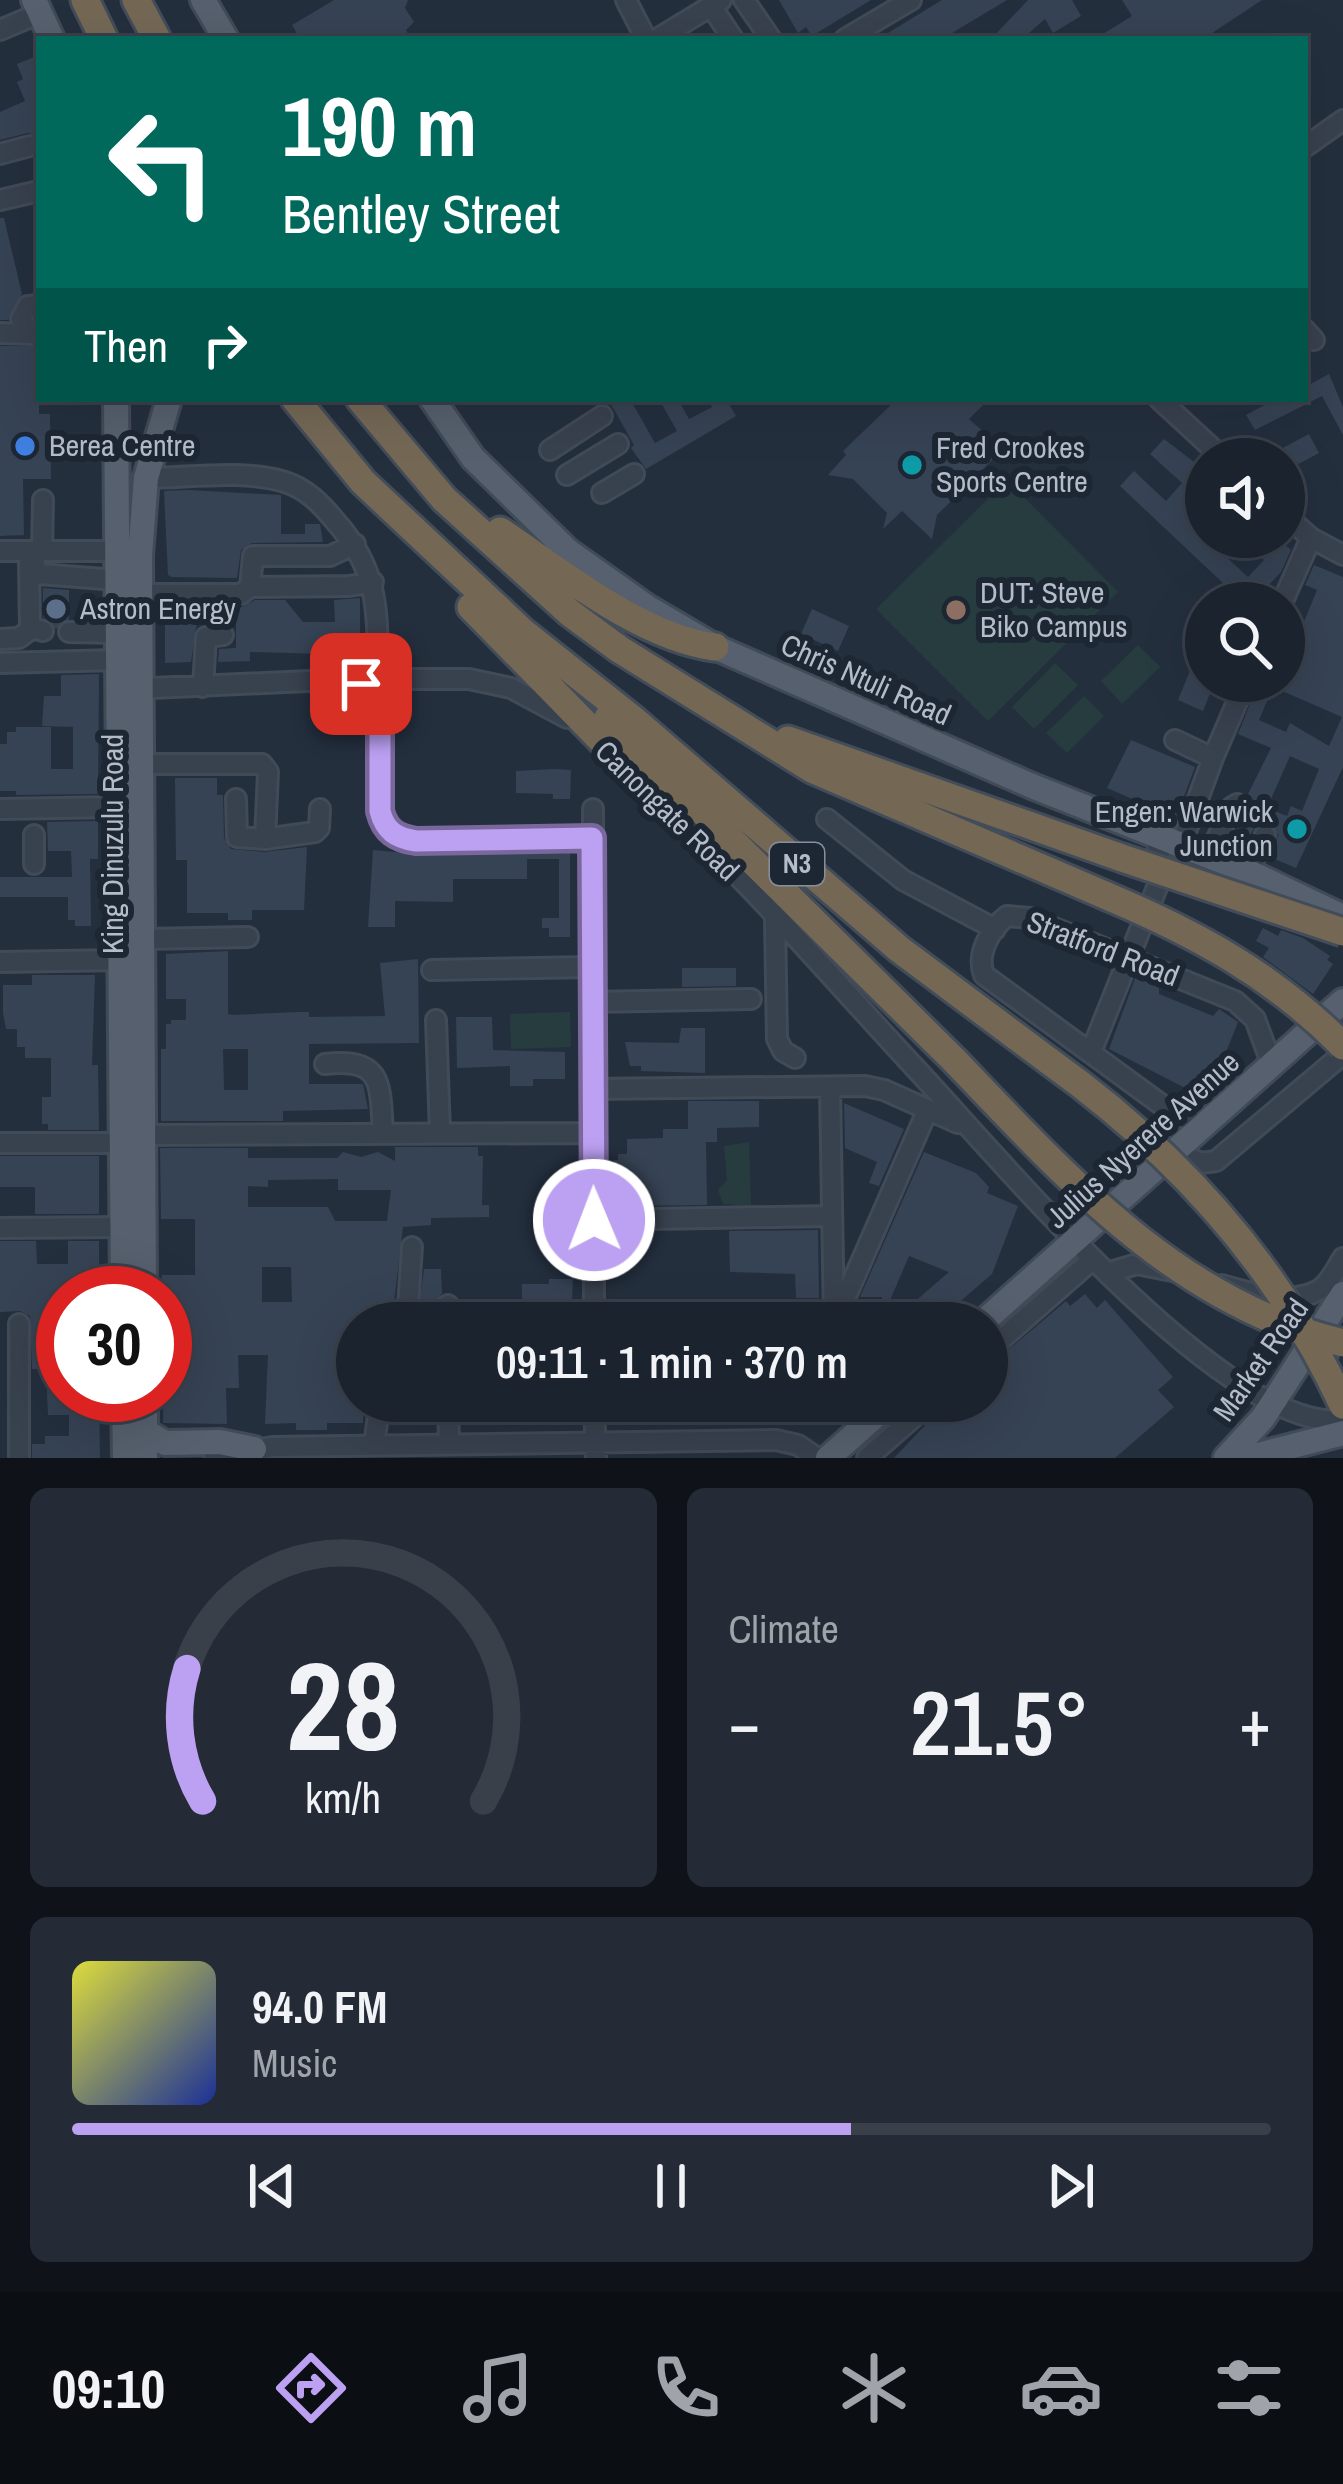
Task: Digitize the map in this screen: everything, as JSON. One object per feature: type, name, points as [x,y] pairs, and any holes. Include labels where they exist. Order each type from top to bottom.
[{"type":"highway","points":[[86,0],[103,36]]},
{"type":"highway","points":[[136,0],[155,36]]},
{"type":"highway","name":"N3","points":[[297,402],[363,482],[553,658],[634,720],[899,949],[1139,1130],[1207,1198],[1279,1289],[1343,1405]]},
{"type":"highway","points":[[362,402],[444,500],[570,613],[619,649],[812,769],[1203,938],[1271,981],[1343,1050]]},
{"type":"highway","points":[[444,500],[651,626],[693,644],[715,647]]},
{"type":"highway","points":[[436,553],[471,608],[653,793]]},
{"type":"highway","points":[[553,658],[641,752],[1118,1225],[1162,1259],[1243,1306],[1343,1343]]},
{"type":"highway","points":[[754,732],[795,742],[1343,932]]},
{"type":"main road","points":[[203,0],[224,36]]},
{"type":"main road","points":[[50,4],[52,36]]},
{"type":"main road","points":[[50,4],[68,36]]},
{"type":"main road","name":"King Dinuzulu Road","points":[[116,402],[118,660],[131,689],[142,764],[143,939],[123,1266]]},
{"type":"main road","name":"King Dinuzulu Road","points":[[142,1266],[120,960],[119,807],[146,478],[168,402]]},
{"type":"main road","name":"Chris Ntuli Road","points":[[434,402],[473,458],[551,536],[608,581],[715,647],[1032,786],[1250,872],[1343,917]]},
{"type":"main road","name":"Julius Nyerere Avenue","points":[[1008,1308],[1092,1258],[1174,1151],[1343,1001]]},
{"type":"main road","name":"Market Road","points":[[1226,1458],[1274,1402],[1343,1294]]},
{"type":"main road","points":[[124,1422],[125,1458]]},
{"type":"main road","points":[[145,1422],[145,1458]]},
{"type":"main road","points":[[828,1458],[868,1422]]},
{"type":"main road","points":[[145,1431],[165,1443],[220,1442],[266,1451]]},
{"type":"main road","points":[[1246,1458],[1343,1433]]},
{"type":"street","points":[[626,0],[644,36]]},
{"type":"street","points":[[850,36],[910,0]]},
{"type":"street","points":[[748,1],[769,36]]},
{"type":"street","points":[[0,30],[50,4]]},
{"type":"street","points":[[661,36],[700,8],[730,36]]},
{"type":"street","points":[[1308,145],[1343,120]]},
{"type":"street","points":[[0,154],[30,146]]},
{"type":"street","points":[[0,200],[33,193],[34,216]]},
{"type":"street","points":[[36,305],[28,306],[21,319],[26,329],[36,332]]},
{"type":"street","points":[[0,333],[36,333]]},
{"type":"street","points":[[1162,402],[1201,438]]},
{"type":"street","points":[[550,451],[602,416]]},
{"type":"street","points":[[568,476],[617,444]]},
{"type":"street","points":[[602,494],[634,474]]},
{"type":"street","points":[[146,478],[258,477],[283,482],[314,498],[355,544],[373,582],[380,811],[397,837],[416,841],[592,838]]},
{"type":"street","points":[[48,501],[35,571],[117,580]]},
{"type":"street","points":[[1305,532],[1343,555]]},
{"type":"street","points":[[1292,582],[1312,538]]},
{"type":"street","points":[[140,594],[241,595],[250,586],[254,556],[330,556],[355,544]]},
{"type":"street","points":[[0,551],[117,551]]},
{"type":"street","points":[[0,639],[37,630],[40,551]]},
{"type":"street","points":[[250,586],[373,582]]},
{"type":"street","points":[[69,632],[118,633]]},
{"type":"street","points":[[203,687],[206,638],[223,635]]},
{"type":"street","points":[[0,663],[118,660]]},
{"type":"street","name":"Canongate Road","points":[[131,689],[352,679],[379,688],[400,678],[469,679],[538,699],[584,731],[653,793],[1092,1258],[1195,1352],[1310,1420],[1343,1420]]},
{"type":"street","points":[[1181,845],[1237,702]]},
{"type":"street","points":[[1175,740],[1213,758]]},
{"type":"street","points":[[142,764],[262,764],[268,772],[265,839]]},
{"type":"street","points":[[236,799],[238,837],[301,835],[310,810]]},
{"type":"street","points":[[0,809],[119,807]]},
{"type":"street","points":[[1209,856],[1232,807],[1243,807]]},
{"type":"street","points":[[592,809],[594,1302]]},
{"type":"street","points":[[827,819],[903,880],[994,929]]},
{"type":"street","points":[[34,835],[34,864]]},
{"type":"street","points":[[1250,872],[1265,835]]},
{"type":"street","points":[[1090,1052],[1158,885],[1156,836]]},
{"type":"street","name":"Stratford Road","points":[[1202,1126],[1166,1108],[984,975],[981,959],[994,929],[1007,916],[1030,918],[1242,1005],[1263,1034],[1271,1065]]},
{"type":"street","points":[[775,919],[777,1039],[782,1051],[795,1058]]},
{"type":"street","points":[[143,939],[248,937]]},
{"type":"street","points":[[0,962],[120,960]]},
{"type":"street","points":[[432,970],[591,967]]},
{"type":"street","points":[[591,1003],[751,999]]},
{"type":"street","points":[[436,1020],[440,1133]]},
{"type":"street","points":[[1174,1151],[1201,1163],[1216,1161],[1343,1050]]},
{"type":"street","points":[[325,1064],[360,1063],[375,1075],[383,1133]]},
{"type":"street","points":[[830,1088],[833,1302]]},
{"type":"street","points":[[592,1089],[884,1090],[966,1126]]},
{"type":"street","points":[[844,1302],[928,1109]]},
{"type":"street","points":[[0,1144],[592,1132]]},
{"type":"street","points":[[594,1220],[831,1226],[868,1251]]},
{"type":"street","points":[[0,1228],[122,1228]]},
{"type":"street","points":[[408,1302],[412,1247]]},
{"type":"street","points":[[1008,1333],[1092,1258],[1153,1266],[1262,1296],[1306,1295],[1328,1282],[1343,1258]]},
{"type":"street","points":[[19,1324],[19,1458]]},
{"type":"street","points":[[448,1422],[448,1442]]},
{"type":"street","points":[[858,1422],[862,1427]]},
{"type":"street","points":[[867,1458],[908,1422]]},
{"type":"street","points":[[214,1458],[448,1442],[595,1451],[776,1440],[797,1445],[818,1458]]},
{"type":"green space","points":[[1007,480],[1118,592],[988,721],[876,609]]},
{"type":"green space","points":[[1138,645],[1160,667],[1122,704],[1101,681]]},
{"type":"green space","points":[[1055,663],[1078,685],[1034,729],[1012,707]]},
{"type":"green space","points":[[1084,696],[1104,716],[1067,753],[1046,733]]},
{"type":"green space","points":[[570,1012],[571,1047],[511,1049],[510,1014]]},
{"type":"green space","points":[[749,1142],[751,1206],[723,1204],[718,1190],[727,1180],[724,1146]]},
{"type":"building","points":[[334,0],[408,0],[405,8],[414,22],[406,30],[409,36],[298,36],[292,25]]},
{"type":"building","points":[[779,0],[871,0],[812,36],[806,27],[798,33]]},
{"type":"building","points":[[942,0],[1007,0],[947,36],[883,36]]},
{"type":"building","points":[[1028,0],[1072,0],[1081,16],[1053,33],[1045,19],[1025,36],[994,36]]},
{"type":"building","points":[[1122,0],[1262,0],[1208,36],[1100,36],[1132,16]]},
{"type":"building","points":[[36,56],[36,135],[0,140],[0,112],[25,101],[17,82],[23,79],[17,64]]},
{"type":"building","points":[[0,218],[4,218],[22,294],[8,320],[0,320]]},
{"type":"building","name":"Berea Centre","points":[[0,346],[36,346],[36,402],[39,414],[50,414],[51,479],[23,479],[24,535],[0,536]]},
{"type":"building","points":[[1329,374],[1343,407],[1343,435],[1322,396],[1255,430],[1246,415],[1270,402],[1308,402],[1308,385]]},
{"type":"building","points":[[610,402],[632,402],[655,443],[677,431],[661,402],[680,402],[689,419],[712,407],[710,402],[728,402],[736,416],[646,469],[631,448],[634,445]]},
{"type":"building","name":"Fred Crookes Sports Centre","points":[[894,402],[986,402],[969,419],[993,440],[989,444],[999,453],[937,515],[932,539],[902,511],[883,529],[887,513],[853,479],[828,475],[846,455],[843,451]]},
{"type":"building","points":[[1309,434],[1319,453],[1305,460],[1302,438]]},
{"type":"building","points":[[1164,439],[1185,455],[1185,547],[1120,486],[1134,471],[1166,501],[1182,483],[1150,454]]},
{"type":"building","points":[[164,491],[281,495],[281,534],[305,534],[305,524],[320,524],[323,542],[252,543],[241,550],[237,578],[172,577],[168,575]]},
{"type":"building","points":[[1196,558],[1227,558],[1248,577],[1262,558],[1287,558],[1272,582],[1222,582]]},
{"type":"building","points":[[1314,565],[1343,577],[1343,767],[1296,868],[1270,857],[1278,835],[1271,823],[1256,825],[1245,844],[1232,839],[1241,820],[1255,812],[1255,801],[1248,794],[1271,748],[1238,734],[1251,702],[1267,702],[1259,720],[1286,732],[1290,723],[1329,746],[1342,717],[1305,701],[1305,619],[1317,590],[1305,585]],"holes":[[[1290,756],[1319,769],[1302,811],[1291,806],[1287,816],[1267,808]]]},
{"type":"building","points":[[43,588],[69,590],[69,619],[56,629],[43,617]]},
{"type":"building","points":[[360,598],[360,655],[250,652],[250,661],[218,662],[219,649],[236,648],[236,619],[229,619],[229,608],[255,600],[285,600],[303,622],[335,622],[334,600]]},
{"type":"building","points":[[165,608],[223,608],[198,615],[191,662],[165,663]]},
{"type":"building","points":[[812,609],[849,626],[838,651],[801,634]]},
{"type":"building","points":[[99,674],[98,794],[0,791],[0,744],[7,744],[7,732],[16,732],[16,727],[51,727],[51,769],[73,769],[73,727],[42,726],[44,696],[61,696],[61,675]]},
{"type":"building","points":[[1185,683],[1185,702],[1207,702],[1203,711],[1178,700]]},
{"type":"building","points":[[1131,740],[1195,767],[1176,818],[1107,788]]},
{"type":"building","points":[[571,770],[570,799],[516,793],[516,771]]},
{"type":"building","points":[[175,778],[217,778],[217,795],[223,795],[224,838],[231,849],[264,852],[307,847],[304,910],[252,910],[252,920],[228,920],[228,913],[187,913],[187,860],[176,860]]},
{"type":"building","points":[[98,821],[98,859],[90,859],[91,926],[75,926],[75,920],[68,920],[68,897],[0,897],[0,877],[72,877],[71,851],[48,851],[47,822]]},
{"type":"building","points":[[373,850],[570,853],[570,937],[549,937],[549,928],[542,928],[542,918],[559,918],[559,859],[527,859],[527,879],[453,879],[453,902],[395,901],[395,927],[368,927]]},
{"type":"building","points":[[1263,928],[1278,936],[1281,930],[1303,938],[1330,956],[1327,960],[1333,964],[1313,994],[1263,957],[1269,948],[1256,941]]},
{"type":"building","points":[[228,951],[228,1014],[309,1012],[309,1017],[385,1016],[380,963],[418,959],[419,1043],[309,1044],[309,1084],[363,1084],[368,1109],[283,1111],[283,1121],[161,1121],[161,1049],[166,1049],[166,1024],[186,1020],[186,999],[166,999],[166,954]],"holes":[[[223,1049],[248,1049],[248,1090],[224,1090]]]},
{"type":"building","points":[[682,968],[736,968],[736,986],[682,987]]},
{"type":"building","points":[[32,975],[95,975],[92,1065],[98,1065],[99,1130],[48,1130],[48,1124],[42,1124],[42,1097],[51,1097],[51,1058],[25,1058],[25,1047],[17,1047],[17,1029],[6,1029],[3,1013],[3,985],[32,985]]},
{"type":"building","points":[[1136,976],[1159,985],[1159,994],[1213,1016],[1219,1009],[1238,1022],[1215,1080],[1197,1094],[1109,1049]]},
{"type":"building","points":[[456,1017],[492,1017],[493,1050],[565,1052],[565,1079],[533,1079],[533,1086],[510,1086],[510,1066],[457,1068]]},
{"type":"building","points":[[681,1028],[705,1028],[705,1073],[641,1071],[641,1066],[630,1066],[625,1042],[679,1043]]},
{"type":"building","points":[[688,1101],[759,1101],[759,1127],[717,1128],[717,1142],[706,1142],[707,1205],[617,1206],[614,1160],[618,1154],[627,1154],[627,1139],[663,1138],[663,1129],[688,1129]]},
{"type":"building","points":[[844,1103],[904,1129],[879,1186],[869,1183],[877,1162],[845,1148]]},
{"type":"building","points":[[395,1147],[478,1147],[478,1156],[483,1156],[482,1205],[489,1205],[489,1217],[431,1218],[431,1225],[403,1227],[394,1302],[336,1302],[336,1422],[363,1423],[327,1423],[327,1430],[296,1430],[296,1423],[265,1424],[268,1355],[238,1355],[239,1388],[226,1388],[227,1424],[163,1423],[192,1422],[195,1219],[161,1219],[160,1148],[248,1148],[248,1158],[337,1158],[343,1152],[361,1157],[378,1152],[395,1161]],"holes":[[[338,1179],[338,1190],[391,1190],[387,1221],[335,1221],[328,1207],[248,1207],[248,1186],[268,1187],[268,1180]],[[262,1267],[291,1267],[292,1302],[262,1302]]]},
{"type":"building","points":[[924,1152],[976,1173],[989,1187],[987,1193],[1018,1206],[992,1274],[959,1302],[914,1302],[949,1272],[909,1256],[889,1302],[882,1302],[882,1297],[860,1297]]},
{"type":"building","points":[[0,1156],[99,1156],[99,1214],[35,1214],[35,1187],[0,1187]]},
{"type":"building","points":[[818,1230],[819,1298],[796,1298],[795,1274],[730,1272],[729,1231]]},
{"type":"building","points":[[0,1241],[36,1241],[37,1264],[68,1264],[68,1241],[99,1241],[99,1266],[36,1266],[36,1369],[32,1369],[30,1316],[20,1311],[0,1312]]},
{"type":"building","points":[[424,1269],[441,1269],[442,1293],[436,1302],[420,1302]]},
{"type":"building","points":[[549,1279],[573,1279],[572,1302],[522,1302],[522,1284],[549,1284]]},
{"type":"building","points":[[1085,1294],[1097,1308],[1105,1300],[1173,1377],[1158,1390],[1174,1407],[1115,1458],[894,1458],[928,1422],[1008,1422],[1008,1350],[1066,1301],[1070,1306]]},
{"type":"building","points":[[69,1422],[99,1422],[100,1458],[32,1458],[32,1444],[45,1444],[45,1436],[69,1436]]},
{"type":"tunnel","points":[[1243,807],[1269,819],[1265,835]]},
{"type":"place","name":"Berea Centre","points":[[25,446]]},
{"type":"place","name":"Fred Crookes Sports Centre","points":[[912,465]]},
{"type":"place","name":"Astron Energy","points":[[56,609]]},
{"type":"place","name":"DUT: Steve Biko Campus","points":[[956,610]]},
{"type":"place","name":"Engen: Warwick Junction","points":[[1297,829]]},
{"type":"route","points":[[361,684],[380,698],[380,811],[397,837],[416,841],[592,838],[594,1220]]}]
